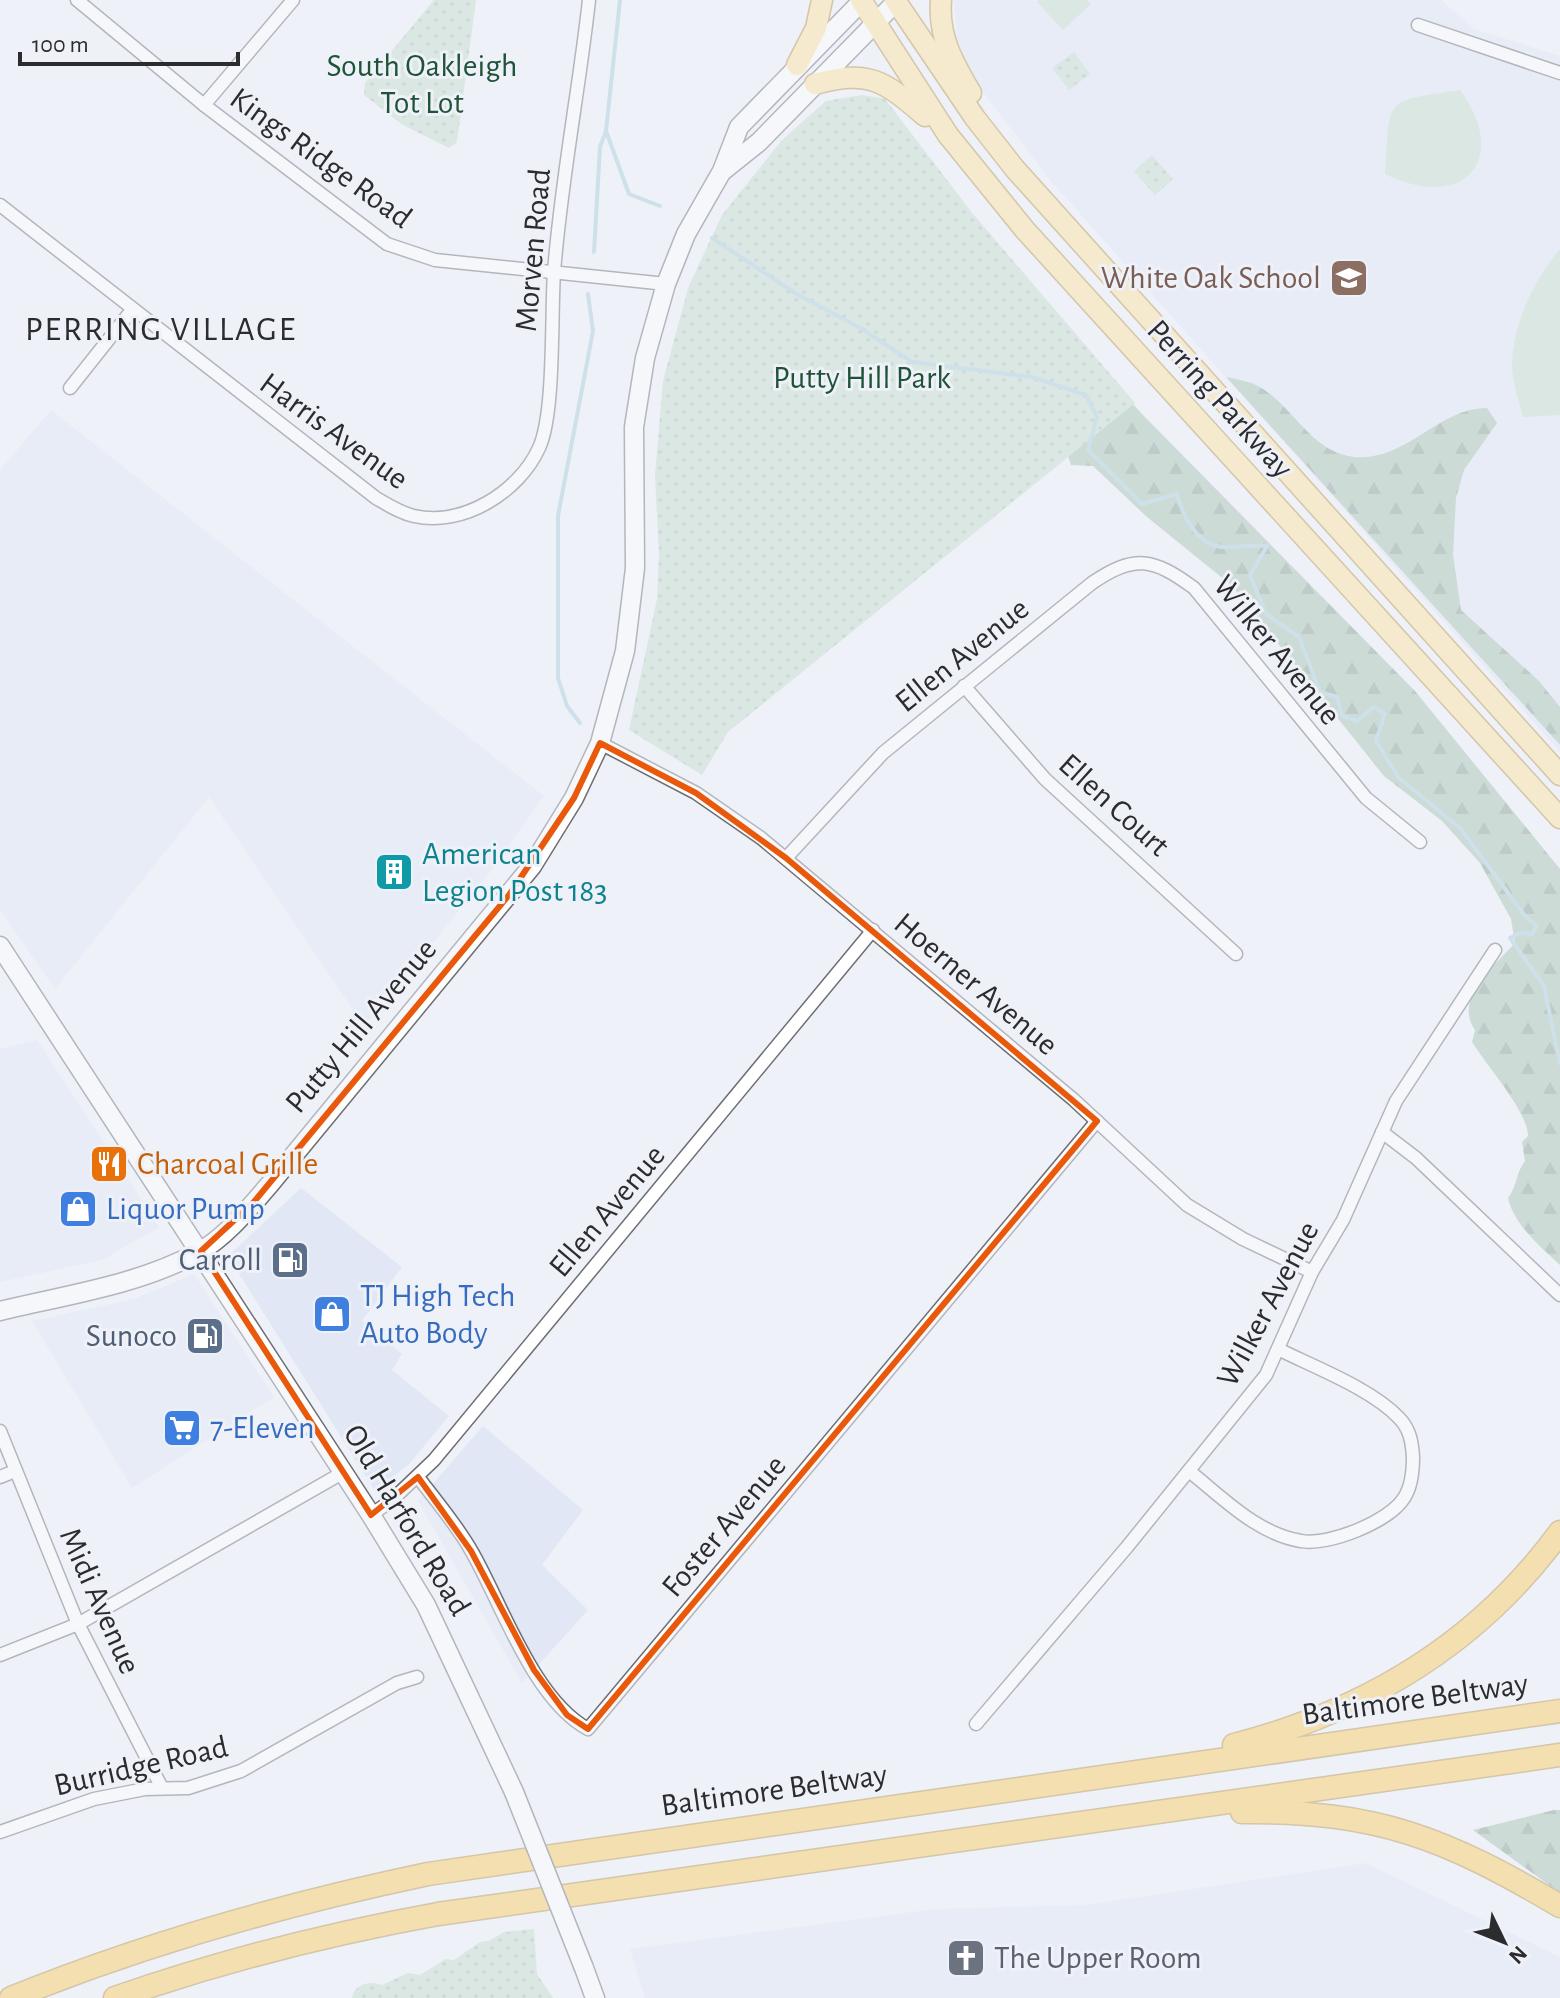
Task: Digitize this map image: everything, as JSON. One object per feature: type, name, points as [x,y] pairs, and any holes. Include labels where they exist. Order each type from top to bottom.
[{"type":"highway","points":[[1132,1772],[1282,1732],[1380,1690],[1468,1632],[1523,1579],[1560,1532]]},
{"type":"highway","name":"Baltimore Beltway","points":[[11,1998],[155,1944],[245,1917],[428,1874],[1560,1711]]},
{"type":"highway","points":[[115,1998],[283,1946],[438,1914],[1560,1755]]},
{"type":"highway","points":[[1157,1813],[1312,1812],[1390,1826],[1462,1851],[1560,1906]]},
{"type":"main road","points":[[797,65],[816,28],[822,0]]},
{"type":"main road","name":"Putty Hill Avenue","points":[[0,1311],[119,1282],[201,1251],[238,1220],[270,1184],[532,866],[560,823],[600,743],[618,685],[630,626],[635,568],[636,415],[645,358],[666,284],[686,234],[722,171],[739,127],[862,0]]},
{"type":"main road","name":"Perring Parkway","points":[[862,0],[874,24],[948,135],[1025,230],[1560,818]]},
{"type":"main road","points":[[941,0],[942,34],[948,53],[1015,169]]},
{"type":"main road","name":"Putty Hill Avenue","points":[[722,171],[759,142],[897,1]]},
{"type":"main road","name":"Perring Parkway","points":[[897,1],[966,106],[1015,169],[1560,775]]},
{"type":"main road","points":[[815,84],[854,76],[881,81],[948,135]]},
{"type":"main road","name":"Old Harford Road","points":[[0,946],[344,1472],[426,1605],[514,1792],[595,1998]]},
{"type":"street","name":"Kings Ridge Road","points":[[77,0],[204,105],[387,244],[435,260],[666,284]]},
{"type":"street","points":[[204,105],[293,0]]},
{"type":"street","name":"Morven Road","points":[[503,493],[526,470],[544,433],[554,271],[589,0]]},
{"type":"street","points":[[1418,25],[1560,73]]},
{"type":"street","name":"Harris Avenue","points":[[2,212],[347,479],[397,510],[429,519],[445,517],[478,507],[503,493]]},
{"type":"street","points":[[70,388],[132,310]]},
{"type":"street","name":"Wilker Avenue","points":[[1111,570],[1144,562],[1170,571],[1194,588],[1366,798],[1420,842]]},
{"type":"street","name":"Ellen Avenue","points":[[786,858],[866,769],[964,686],[1111,570]]},
{"type":"street","name":"Ellen Court","points":[[964,686],[1045,779],[1236,954]]},
{"type":"street","name":"Hoerner Avenue","points":[[600,743],[696,793],[786,858],[1097,1121],[1171,1192],[1203,1216],[1312,1272]]},
{"type":"street","name":"Ellen Avenue","points":[[371,1515],[418,1477],[873,930]]},
{"type":"street","name":"Wilker Avenue","points":[[976,1724],[1246,1403],[1278,1349],[1312,1272],[1343,1220],[1396,1101],[1495,950]]},
{"type":"street","name":"Foster Avenue","points":[[418,1477],[471,1551],[534,1670],[567,1715],[588,1729],[1097,1121]]},
{"type":"street","points":[[1382,1132],[1416,1158],[1560,1295]]},
{"type":"street","points":[[1189,1471],[1258,1524],[1303,1542],[1338,1538],[1379,1519],[1405,1497],[1411,1482],[1413,1450],[1410,1435],[1398,1417],[1351,1386],[1278,1349]]},
{"type":"street","name":"Midi Avenue","points":[[0,1431],[78,1624],[162,1788]]},
{"type":"street","points":[[0,1477],[15,1471]]},
{"type":"street","points":[[0,1655],[78,1624],[344,1472]]},
{"type":"street","name":"Burridge Road","points":[[0,1832],[94,1799],[162,1788],[188,1788],[241,1771],[397,1683],[417,1677]]},
{"type":"highlighted area","points":[[600,743],[696,793],[786,858],[1097,1121],[588,1729],[567,1715],[534,1670],[471,1551],[418,1477],[371,1515],[201,1251],[253,1203],[509,895],[574,798]]},
{"type":"shaded area","name":"White Oak School","points":[[954,0],[1441,0],[1474,29],[1560,56],[1560,752],[1050,180],[983,92],[966,62],[957,39]]},
{"type":"shaded area","points":[[51,410],[544,796],[486,878],[364,1026],[209,797],[55,989],[0,910],[0,470]]},
{"type":"shaded area","points":[[37,1040],[159,1227],[102,1260],[0,1282],[0,1049]]},
{"type":"shaded area","points":[[301,1188],[402,1267],[362,1321],[402,1354],[392,1370],[449,1416],[410,1463],[375,1491],[228,1256]]},
{"type":"shaded area","points":[[194,1274],[274,1397],[132,1488],[32,1321],[134,1299]]},
{"type":"shaded area","points":[[483,1426],[583,1510],[542,1565],[588,1610],[522,1683],[418,1501]]},
{"type":"shaded area","points":[[1366,1863],[1560,1957],[1560,1998],[645,1998],[630,1949],[935,1909],[1086,1905]]},
{"type":"green space","name":"South Oakleigh Tot Lot","points":[[434,0],[476,0],[457,142],[449,148],[403,125],[364,95],[365,83]]},
{"type":"green space","points":[[1087,0],[1091,4],[1063,30],[1037,2]]},
{"type":"green space","points":[[1074,52],[1090,74],[1069,90],[1052,68]]},
{"type":"green space","points":[[1460,90],[1475,116],[1481,138],[1479,158],[1471,173],[1456,183],[1437,187],[1412,184],[1385,174],[1388,130],[1395,107],[1416,97]]},
{"type":"green space","name":"Putty Hill Park","points":[[862,95],[885,99],[973,214],[1135,403],[728,732],[702,775],[629,730],[657,599],[659,554],[655,475],[663,381],[688,288],[722,215],[782,140],[826,101]]},
{"type":"green space","points":[[1152,155],[1173,179],[1155,195],[1134,171]]},
{"type":"green space","points":[[1560,249],[1560,415],[1523,417],[1512,368],[1516,336],[1533,289]]},
{"type":"green space","points":[[1051,313],[1142,414],[1415,691],[1560,869],[1560,1265],[1529,1235],[1511,1208],[1508,1198],[1525,1161],[1522,1142],[1528,1136],[1526,1126],[1514,1102],[1472,1042],[1475,1030],[1469,1007],[1472,995],[1487,972],[1515,943],[1511,919],[1480,863],[1442,821],[1384,776],[1231,585],[1147,517],[1093,466],[1071,465],[1066,450]]},
{"type":"green space","points":[[1226,377],[1256,385],[1269,393],[1326,447],[1355,457],[1391,451],[1453,416],[1487,408],[1497,423],[1464,470],[1456,498],[1453,555],[1461,610],[1539,681],[1560,707],[1560,745]]},
{"type":"green space","points":[[1554,1810],[1560,1810],[1560,1893],[1473,1830]]},
{"type":"green space","points":[[534,1929],[537,1974],[553,1998],[352,1998],[356,1989],[363,1984],[382,1985],[408,1973],[420,1975],[504,1932]]},
{"type":"waterway","points":[[620,0],[606,131],[629,194],[660,206]]},
{"type":"waterway","points":[[594,252],[600,147],[606,131]]},
{"type":"waterway","points":[[712,238],[795,293],[862,329],[912,362],[1032,377],[1086,395],[1097,417],[1088,450],[1142,504],[1177,494],[1187,520],[1205,541],[1223,547],[1267,546],[1250,575],[1266,614],[1299,637],[1320,692],[1337,697],[1342,716],[1357,721],[1374,707],[1385,714],[1376,741],[1399,778],[1461,829],[1525,916],[1537,926],[1532,934],[1520,933],[1510,938],[1544,986],[1560,1064]]},
{"type":"waterway","points":[[580,723],[567,706],[558,678],[558,516],[593,331],[588,294]]},
{"type":"place","name":"White Oak School","points":[[1349,278]]},
{"type":"place","name":"American Legion Post 183","points":[[394,872]]},
{"type":"place","name":"Charcoal Grille","points":[[109,1164]]},
{"type":"place","name":"Liquor Pump","points":[[78,1209]]},
{"type":"place","name":"Carroll","points":[[290,1260]]},
{"type":"place","name":"TJ High Tech Auto Body","points":[[332,1314]]},
{"type":"place","name":"Sunoco","points":[[205,1336]]},
{"type":"place","name":"7-Eleven","points":[[182,1428]]},
{"type":"place","name":"The Upper Room","points":[[966,1958]]},
{"type":"district","name":"PERRING VILLAGE","points":[[161,330]]}]
